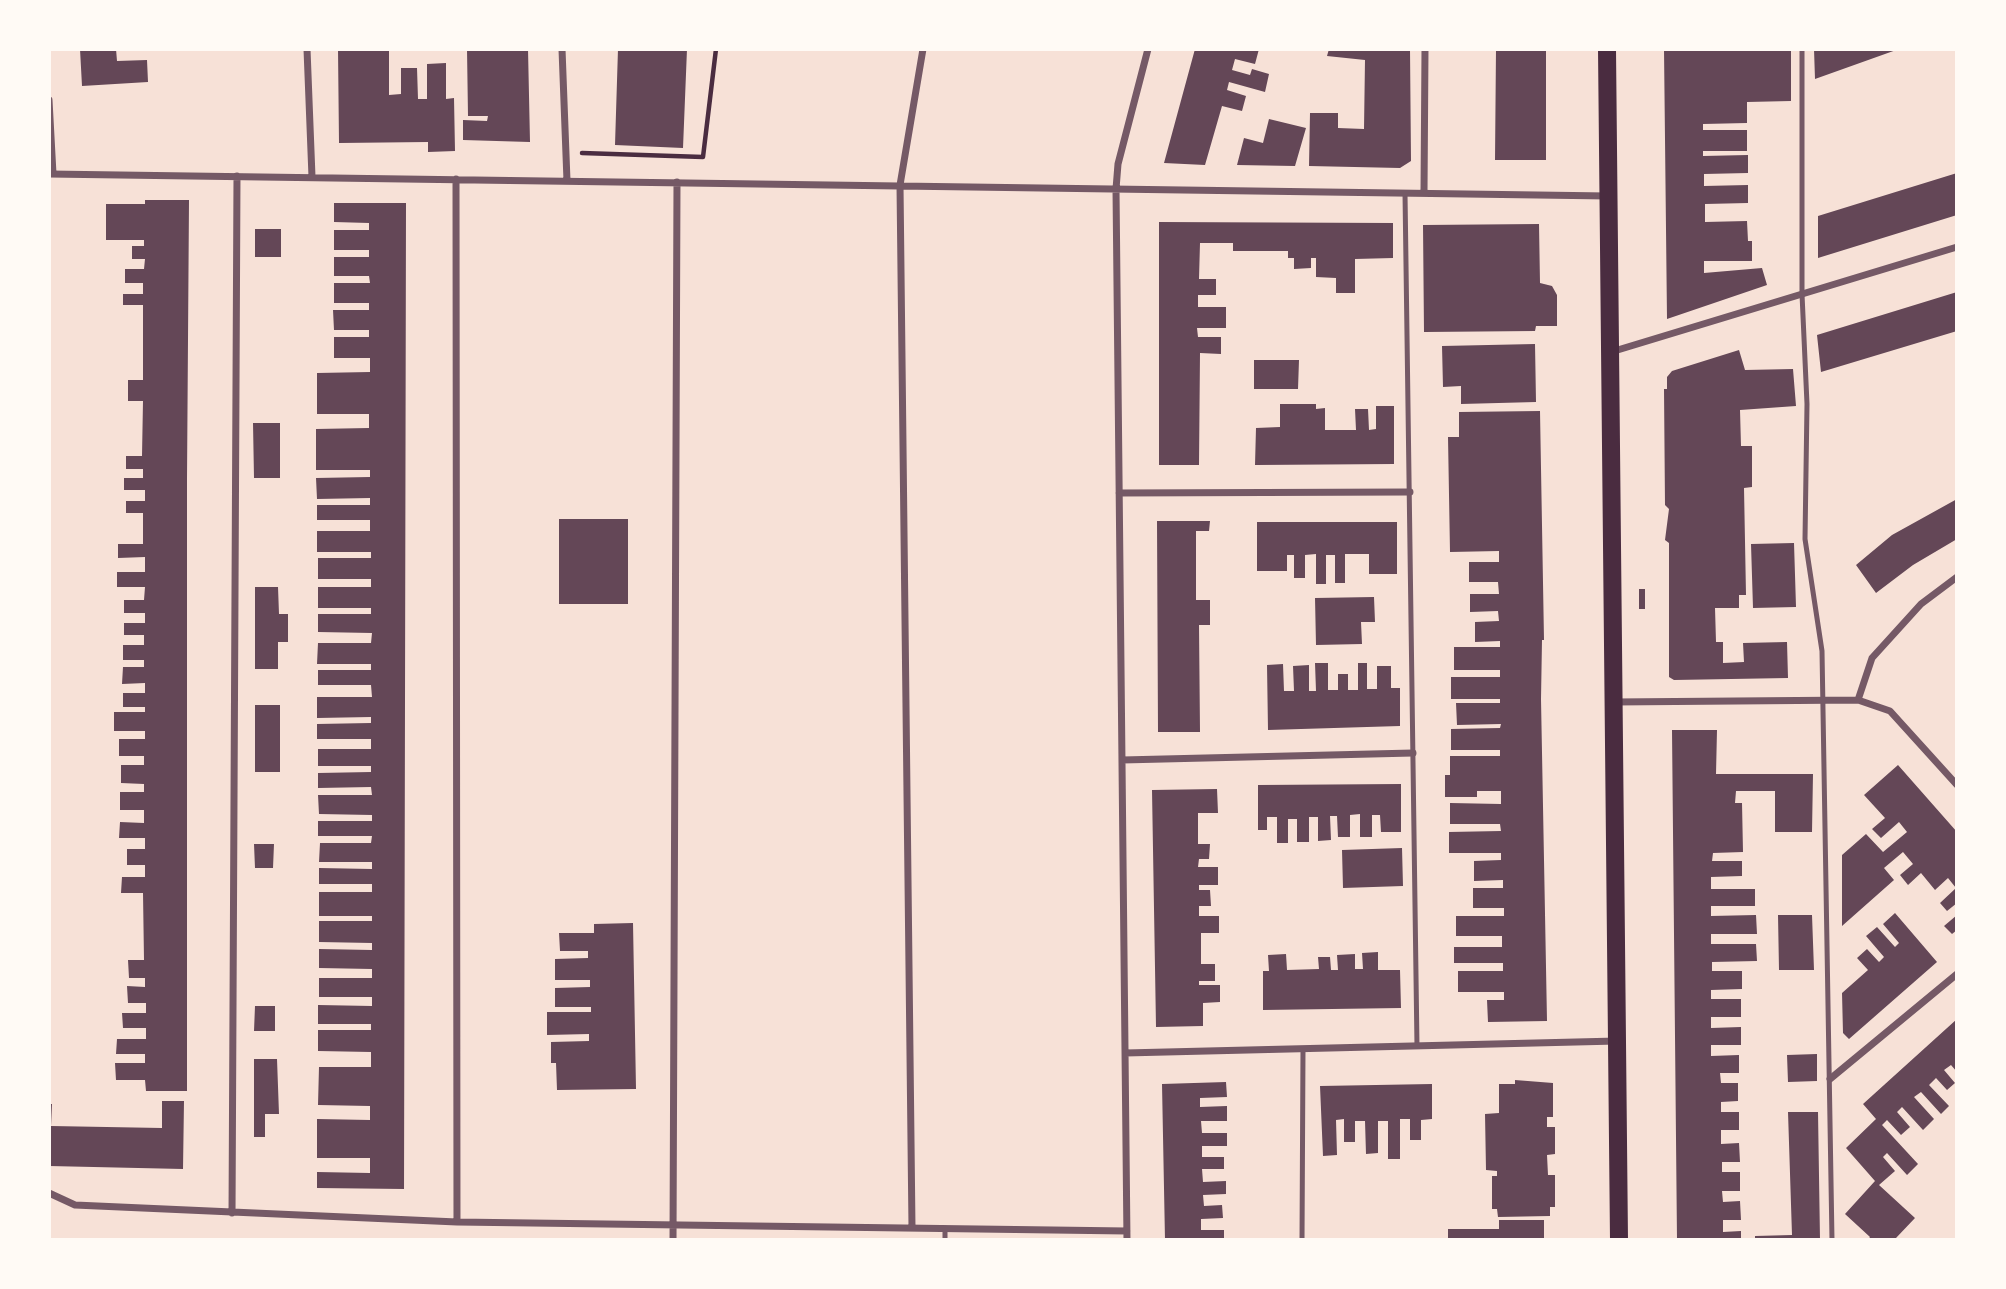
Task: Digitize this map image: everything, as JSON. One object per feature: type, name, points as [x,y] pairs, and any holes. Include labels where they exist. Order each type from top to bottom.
[{"type":"main road","points":[[1608,49],[1619,1240]]},
{"type":"street","points":[[307,49],[312,177]]},
{"type":"street","points":[[562,49],[567,180]]},
{"type":"street","points":[[912,1227],[900,185],[923,49]]},
{"type":"street","points":[[1127,1240],[1116,189],[1118,164],[1148,49]]},
{"type":"street","points":[[1424,194],[1425,49]]},
{"type":"street","points":[[49,100],[51,174],[1609,195]]},
{"type":"street","points":[[232,1213],[237,176]]},
{"type":"street","points":[[456,179],[457,1222]]},
{"type":"street","points":[[673,1240],[677,182]]},
{"type":"street","points":[[1611,352],[1957,247]]},
{"type":"street","points":[[1119,493],[1410,492]]},
{"type":"street","points":[[1858,700],[1872,657],[1921,604],[1957,577]]},
{"type":"street","points":[[1614,702],[1858,700],[1890,711],[1957,785]]},
{"type":"street","points":[[1122,760],[1413,753]]},
{"type":"street","points":[[1829,1079],[1957,974]]},
{"type":"street","points":[[1125,1053],[1617,1041]]},
{"type":"street","points":[[49,1193],[75,1205],[457,1222],[1127,1231]]},
{"type":"lane","points":[[1802,49],[1802,294],[1807,404],[1805,539],[1822,651],[1832,1240]]},
{"type":"lane","points":[[1405,193],[1417,1046]]},
{"type":"lane","points":[[1302,1240],[1303,1049]]},
{"type":"lane","points":[[945,1228],[945,1240]]},
{"type":"path","points":[[566,153],[703,157],[716,49]]},
{"type":"building","points":[[80,49],[116,49],[117,61],[147,60],[148,82],[82,86]]},
{"type":"building","points":[[338,49],[389,49],[389,95],[401,94],[401,68],[417,68],[418,99],[427,99],[427,64],[446,63],[446,99],[454,98],[455,151],[428,152],[428,142],[339,143]]},
{"type":"building","points":[[467,49],[528,49],[530,142],[463,140],[463,120],[487,121],[488,116],[468,116]]},
{"type":"building","points":[[618,49],[687,49],[683,148],[615,145]]},
{"type":"building","points":[[1195,49],[1259,49],[1255,64],[1235,59],[1232,70],[1250,75],[1252,69],[1269,74],[1265,92],[1229,82],[1227,90],[1246,96],[1242,111],[1222,106],[1205,165],[1164,163]]},
{"type":"building","points":[[1329,49],[1410,49],[1411,161],[1400,168],[1309,166],[1310,113],[1338,113],[1338,128],[1364,129],[1365,60],[1327,56]]},
{"type":"building","points":[[1496,49],[1546,49],[1546,160],[1495,160]]},
{"type":"building","points":[[1664,49],[1791,49],[1791,101],[1747,102],[1747,123],[1703,124],[1703,130],[1747,130],[1747,151],[1703,151],[1703,156],[1748,155],[1748,173],[1704,174],[1704,186],[1748,185],[1748,203],[1705,204],[1705,222],[1747,221],[1748,241],[1752,241],[1752,261],[1704,261],[1704,273],[1762,268],[1767,285],[1667,319]]},
{"type":"building","points":[[1814,49],[1899,49],[1815,79]]},
{"type":"building","points":[[1269,119],[1306,128],[1295,166],[1237,165],[1244,138],[1263,143]]},
{"type":"building","points":[[1957,173],[1957,215],[1818,258],[1818,216]]},
{"type":"building","points":[[145,200],[189,200],[187,1091],[146,1091],[145,1080],[116,1080],[115,1063],[145,1063],[145,1054],[116,1054],[117,1039],[146,1039],[146,1028],[123,1028],[122,1013],[146,1013],[146,1003],[128,1003],[127,986],[145,987],[145,978],[129,978],[128,960],[144,960],[143,893],[121,893],[122,877],[145,877],[145,865],[127,865],[127,849],[145,849],[145,838],[119,838],[120,822],[144,823],[144,810],[120,810],[120,792],[144,792],[144,784],[121,783],[121,765],[144,765],[144,756],[119,756],[119,739],[145,739],[145,731],[114,731],[114,712],[145,712],[145,707],[123,707],[123,693],[145,693],[145,683],[122,684],[123,667],[144,667],[144,660],[123,660],[123,645],[144,645],[144,635],[124,635],[124,623],[145,623],[145,613],[124,613],[124,600],[144,600],[145,587],[117,587],[117,572],[145,572],[145,557],[118,558],[118,544],[143,544],[143,513],[126,513],[126,501],[145,501],[145,490],[124,490],[124,478],[143,478],[143,469],[126,469],[126,456],[142,456],[143,401],[128,401],[128,380],[143,380],[143,305],[123,305],[123,294],[143,294],[143,283],[125,283],[125,269],[144,269],[145,259],[132,259],[132,246],[144,246],[144,240],[106,240],[106,204],[145,204]]},
{"type":"building","points":[[334,203],[406,203],[404,1189],[317,1188],[317,1172],[370,1173],[370,1158],[317,1158],[317,1119],[370,1120],[370,1106],[318,1105],[319,1067],[371,1067],[371,1052],[318,1051],[318,1030],[371,1030],[371,1024],[318,1024],[318,1005],[372,1006],[372,997],[319,997],[319,978],[372,978],[372,969],[319,968],[319,949],[372,950],[372,943],[319,942],[319,921],[372,921],[372,916],[319,916],[319,892],[372,892],[372,884],[319,884],[319,868],[372,869],[372,862],[319,862],[320,843],[371,843],[372,836],[318,836],[318,821],[372,821],[372,815],[319,814],[318,795],[372,795],[371,787],[318,788],[318,773],[371,772],[371,766],[318,766],[318,749],[371,749],[371,739],[317,739],[317,724],[371,723],[371,717],[317,718],[317,697],[372,697],[371,685],[318,685],[318,670],[371,670],[371,664],[317,664],[318,643],[371,643],[372,633],[318,632],[318,614],[371,614],[371,608],[318,608],[318,587],[371,587],[371,579],[318,579],[318,558],[371,558],[371,552],[317,552],[317,531],[370,531],[370,520],[317,520],[317,505],[370,505],[370,498],[317,499],[316,478],[370,477],[370,470],[316,470],[316,429],[369,428],[369,414],[317,414],[317,373],[370,372],[370,358],[334,358],[334,337],[369,337],[369,330],[334,330],[333,310],[369,310],[369,303],[334,303],[334,283],[370,283],[369,276],[334,276],[334,257],[369,257],[369,250],[334,250],[334,230],[369,230],[369,223],[334,222]]},
{"type":"building","points":[[1159,222],[1393,223],[1393,258],[1355,259],[1355,293],[1336,293],[1336,278],[1316,277],[1316,258],[1311,258],[1311,268],[1294,269],[1294,258],[1288,258],[1288,251],[1233,251],[1233,243],[1200,243],[1199,279],[1216,279],[1216,295],[1198,295],[1198,307],[1226,307],[1226,328],[1197,328],[1198,337],[1221,337],[1221,354],[1200,353],[1199,465],[1159,465]]},
{"type":"building","points":[[1539,224],[1540,283],[1552,286],[1557,295],[1557,326],[1536,326],[1535,331],[1424,332],[1423,225]]},
{"type":"building","points":[[255,229],[281,229],[281,257],[255,257]]},
{"type":"building","points":[[1957,292],[1957,331],[1821,372],[1817,335]]},
{"type":"building","points":[[1535,344],[1536,402],[1461,404],[1461,386],[1443,387],[1442,346]]},
{"type":"building","points":[[1739,350],[1745,370],[1793,369],[1796,406],[1740,410],[1741,446],[1752,446],[1752,487],[1744,488],[1746,595],[1739,595],[1739,608],[1715,608],[1716,642],[1723,642],[1723,663],[1744,662],[1743,643],[1787,642],[1788,678],[1674,680],[1669,677],[1669,543],[1665,540],[1669,509],[1665,505],[1664,389],[1667,389],[1667,377],[1672,371]]},
{"type":"building","points":[[1254,360],[1299,360],[1298,389],[1254,389]]},
{"type":"building","points":[[1280,404],[1316,404],[1316,409],[1325,408],[1325,430],[1356,430],[1355,409],[1368,409],[1369,430],[1376,429],[1376,406],[1394,406],[1394,464],[1255,465],[1256,428],[1280,427]]},
{"type":"building","points":[[1540,411],[1544,640],[1541,699],[1547,1021],[1488,1022],[1487,1000],[1504,1000],[1504,992],[1458,992],[1458,971],[1503,971],[1503,963],[1454,963],[1454,947],[1502,947],[1502,936],[1456,936],[1456,916],[1504,916],[1504,908],[1473,908],[1473,888],[1503,888],[1503,880],[1474,881],[1474,861],[1501,860],[1501,853],[1449,853],[1449,832],[1501,831],[1500,824],[1450,824],[1450,803],[1501,804],[1501,791],[1477,791],[1477,797],[1445,797],[1445,775],[1450,775],[1450,756],[1500,756],[1500,750],[1451,750],[1451,729],[1500,728],[1501,724],[1457,725],[1456,703],[1500,703],[1500,699],[1451,699],[1451,677],[1500,677],[1500,670],[1454,670],[1454,647],[1500,647],[1500,641],[1475,642],[1475,622],[1499,621],[1498,611],[1470,612],[1470,594],[1499,594],[1498,582],[1469,582],[1469,562],[1499,562],[1499,551],[1450,552],[1448,437],[1459,437],[1459,412]]},
{"type":"building","points":[[253,423],[280,423],[280,478],[254,478]]},
{"type":"building","points":[[1957,499],[1957,539],[1913,565],[1876,593],[1856,565],[1892,535]]},
{"type":"building","points":[[559,519],[628,519],[628,604],[559,604]]},
{"type":"building","points":[[1157,521],[1210,521],[1209,531],[1196,531],[1196,600],[1210,600],[1210,625],[1199,625],[1200,732],[1158,732]]},
{"type":"building","points":[[1257,522],[1397,522],[1397,574],[1369,574],[1369,554],[1345,554],[1345,583],[1335,583],[1335,555],[1326,555],[1326,584],[1316,584],[1316,554],[1305,555],[1305,578],[1294,578],[1294,555],[1287,555],[1287,571],[1257,571]]},
{"type":"building","points":[[1794,543],[1796,607],[1753,608],[1751,544]]},
{"type":"building","points":[[255,587],[278,587],[279,614],[288,614],[288,642],[278,642],[278,669],[255,669]]},
{"type":"building","points":[[1639,589],[1645,589],[1645,609],[1639,609]]},
{"type":"building","points":[[1374,597],[1375,622],[1361,622],[1362,644],[1316,645],[1315,598]]},
{"type":"building","points":[[1315,663],[1328,663],[1328,690],[1338,690],[1338,674],[1348,674],[1348,690],[1358,690],[1358,663],[1367,663],[1367,689],[1377,689],[1377,666],[1391,666],[1391,688],[1400,688],[1400,726],[1268,730],[1267,665],[1283,664],[1284,691],[1294,691],[1293,666],[1309,665],[1309,691],[1316,691]]},
{"type":"building","points":[[255,705],[280,705],[280,772],[255,772]]},
{"type":"building","points":[[1672,730],[1717,730],[1716,774],[1813,774],[1812,832],[1775,832],[1775,791],[1736,791],[1735,803],[1742,803],[1743,852],[1713,853],[1712,861],[1742,861],[1742,876],[1711,877],[1711,889],[1755,889],[1755,906],[1711,906],[1711,916],[1756,915],[1757,934],[1711,934],[1711,944],[1756,944],[1757,961],[1712,962],[1712,971],[1742,971],[1742,989],[1711,990],[1711,999],[1741,999],[1741,1017],[1711,1017],[1711,1028],[1741,1027],[1741,1045],[1711,1045],[1711,1056],[1739,1055],[1739,1073],[1720,1073],[1721,1083],[1738,1083],[1738,1101],[1721,1102],[1721,1112],[1739,1112],[1739,1130],[1721,1130],[1721,1144],[1739,1143],[1740,1162],[1722,1162],[1722,1172],[1740,1172],[1740,1191],[1722,1191],[1723,1202],[1740,1201],[1741,1220],[1723,1220],[1723,1232],[1741,1231],[1741,1240],[1677,1240]]},
{"type":"building","points":[[1898,765],[1957,832],[1957,903],[1947,911],[1940,903],[1956,888],[1948,878],[1935,890],[1921,873],[1908,885],[1900,875],[1913,864],[1903,852],[1884,868],[1894,880],[1842,926],[1842,855],[1866,834],[1883,852],[1907,832],[1899,822],[1881,838],[1872,829],[1885,818],[1864,795]]},
{"type":"building","points":[[1401,784],[1401,832],[1381,832],[1380,815],[1372,815],[1372,837],[1360,837],[1360,814],[1350,815],[1350,837],[1338,837],[1337,816],[1330,816],[1331,840],[1318,841],[1318,817],[1309,817],[1309,842],[1297,842],[1297,819],[1288,819],[1288,843],[1277,843],[1277,817],[1267,817],[1267,830],[1258,830],[1258,785]]},
{"type":"building","points":[[1217,789],[1218,813],[1198,813],[1198,844],[1210,844],[1209,859],[1199,859],[1198,867],[1218,867],[1218,885],[1199,885],[1199,890],[1210,890],[1211,906],[1199,906],[1199,916],[1219,916],[1219,933],[1201,933],[1201,964],[1215,964],[1215,981],[1199,981],[1199,985],[1220,985],[1220,1002],[1203,1003],[1203,1026],[1156,1027],[1152,790]]},
{"type":"building","points":[[254,844],[274,844],[273,868],[255,868]]},
{"type":"building","points":[[1402,848],[1403,886],[1343,888],[1342,850]]},
{"type":"building","points":[[1895,913],[1937,962],[1849,1039],[1843,1033],[1842,993],[1868,970],[1857,958],[1867,949],[1879,962],[1884,957],[1866,936],[1877,927],[1895,947],[1899,943],[1883,924]]},
{"type":"building","points":[[1778,915],[1812,915],[1814,970],[1779,970]]},
{"type":"building","points":[[1957,915],[1957,930],[1952,934],[1944,926]]},
{"type":"building","points":[[633,923],[636,1089],[557,1090],[556,1063],[551,1063],[551,1042],[589,1041],[589,1034],[547,1035],[547,1012],[591,1012],[591,1007],[555,1007],[555,988],[590,987],[590,980],[555,980],[555,959],[588,958],[588,951],[560,951],[559,933],[594,933],[594,924]]},
{"type":"building","points":[[1378,952],[1378,970],[1400,970],[1401,1008],[1263,1010],[1263,971],[1269,971],[1268,955],[1286,954],[1287,970],[1319,969],[1318,957],[1330,957],[1331,970],[1338,970],[1337,955],[1355,954],[1355,969],[1363,969],[1362,953]]},
{"type":"building","points":[[255,1006],[275,1006],[275,1031],[254,1031]]},
{"type":"building","points":[[1957,1019],[1957,1072],[1951,1065],[1944,1070],[1955,1083],[1947,1090],[1936,1078],[1929,1085],[1949,1106],[1941,1114],[1921,1092],[1914,1097],[1934,1119],[1923,1130],[1902,1107],[1897,1112],[1910,1127],[1901,1135],[1887,1120],[1882,1125],[1918,1164],[1907,1175],[1887,1153],[1883,1157],[1895,1171],[1879,1185],[1915,1218],[1896,1238],[1898,1240],[1868,1240],[1870,1237],[1845,1214],[1875,1181],[1846,1148],[1876,1119],[1863,1104]]},
{"type":"building","points":[[1817,1054],[1817,1081],[1788,1082],[1787,1055]]},
{"type":"building","points":[[254,1059],[277,1059],[279,1114],[265,1114],[265,1137],[254,1137]]},
{"type":"building","points":[[1515,1080],[1553,1083],[1553,1117],[1547,1117],[1547,1127],[1555,1127],[1555,1154],[1547,1155],[1548,1175],[1555,1175],[1555,1207],[1550,1207],[1550,1216],[1498,1217],[1497,1209],[1492,1209],[1492,1176],[1497,1176],[1497,1171],[1486,1170],[1485,1114],[1499,1113],[1499,1084],[1515,1084]]},
{"type":"building","points":[[1226,1082],[1227,1097],[1200,1098],[1200,1107],[1227,1106],[1227,1121],[1201,1121],[1202,1133],[1227,1133],[1227,1146],[1202,1146],[1202,1157],[1224,1157],[1224,1169],[1202,1169],[1203,1182],[1226,1181],[1226,1194],[1203,1195],[1204,1206],[1222,1205],[1223,1218],[1201,1219],[1201,1230],[1224,1230],[1224,1240],[1165,1240],[1162,1084]]},
{"type":"building","points":[[1432,1084],[1432,1119],[1421,1120],[1421,1140],[1410,1140],[1410,1119],[1400,1119],[1400,1159],[1388,1159],[1388,1121],[1378,1121],[1378,1153],[1366,1154],[1365,1121],[1355,1121],[1355,1142],[1344,1142],[1344,1119],[1336,1120],[1337,1155],[1323,1156],[1320,1086]]},
{"type":"building","points":[[162,1101],[184,1101],[183,1169],[49,1166],[49,1104],[52,1104],[51,1126],[162,1128]]},
{"type":"building","points":[[1788,1112],[1818,1112],[1820,1240],[1755,1240],[1755,1236],[1792,1235]]},
{"type":"building","points":[[1499,1220],[1544,1220],[1544,1240],[1448,1240],[1448,1229],[1499,1229]]}]
